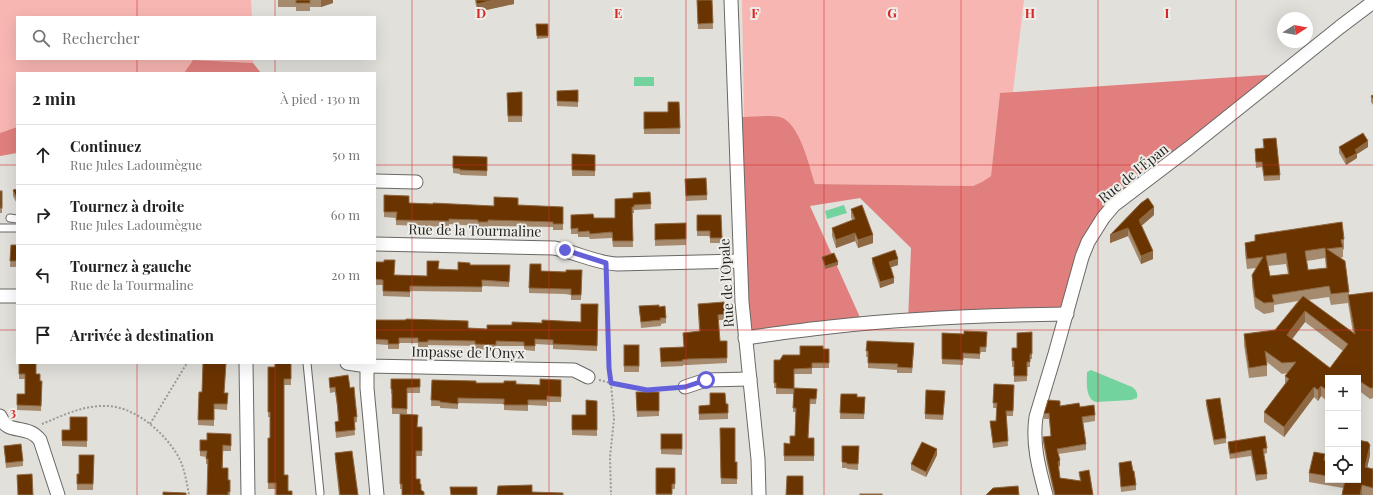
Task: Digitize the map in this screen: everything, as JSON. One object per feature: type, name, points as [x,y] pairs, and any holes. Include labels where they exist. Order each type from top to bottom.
[{"type":"street","name":"Rue de l'Opale","points":[[732,0],[740,261],[745,338],[830,327],[900,321],[978,316],[1067,314]]},
{"type":"street","name":"Rue de l'Épan","points":[[1046,495],[1035,450],[1034,426],[1038,406],[1056,354],[1082,257],[1088,242],[1103,218],[1114,205],[1189,148],[1373,2]]},
{"type":"street","points":[[376,181],[416,182]]},
{"type":"street","name":"Rue de la Tourmaline","points":[[376,244],[554,248],[606,263],[629,264],[740,261]]},
{"type":"street","points":[[0,296],[16,296]]},
{"type":"street","points":[[745,338],[758,459],[759,495]]},
{"type":"street","points":[[246,364],[248,495]]},
{"type":"street","name":"Impasse de l'Onyx","points":[[354,364],[367,366],[574,370],[588,377]]},
{"type":"street","points":[[367,366],[367,388],[377,495]]},
{"type":"street","points":[[685,387],[706,380],[750,379]]},
{"type":"street","points":[[0,419],[8,427],[31,432],[40,440],[58,495]]},
{"type":"lane","points":[[0,228],[16,228]]},
{"type":"lane","points":[[307,364],[320,493]]},
{"type":"path","points":[[606,263],[609,368],[614,419],[610,457],[612,495]]},
{"type":"path","points":[[150,424],[187,364]]},
{"type":"path","points":[[611,383],[647,390],[685,387]]},
{"type":"path","points":[[31,432],[36,426],[74,411],[92,407],[106,406],[120,408],[131,412],[150,424],[166,439],[181,462],[189,495]]},
{"type":"shaded area","points":[[0,0],[251,0],[252,16],[16,16],[16,60],[193,60],[185,72],[16,72],[16,127],[0,133]]},
{"type":"shaded area","points":[[742,0],[1024,0],[1013,92],[1000,94],[991,176],[973,186],[815,184],[797,133],[779,117],[744,117]]},
{"type":"shaded area","points":[[193,60],[253,60],[253,63]]},
{"type":"shaded area","points":[[193,60],[253,63],[260,72],[185,72]]},
{"type":"shaded area","points":[[1281,74],[1189,148],[1096,229],[1067,314],[908,321],[911,248],[860,198],[810,206],[863,324],[745,338],[736,117],[775,116],[787,121],[793,127],[803,146],[815,184],[973,186],[991,176],[1000,93]]},
{"type":"shaded area","points":[[634,77],[654,77],[654,86],[634,86]]},
{"type":"shaded area","points":[[16,127],[16,153],[0,156],[0,133]]},
{"type":"shaded area","points":[[844,205],[847,213],[827,219],[825,211]]},
{"type":"shaded area","points":[[1091,370],[1132,387],[1136,391],[1137,398],[1131,400],[1096,402],[1092,400],[1088,394],[1087,385],[1087,372]]},
{"type":"building","points":[[296,0],[310,0],[310,3],[296,3]]},
{"type":"building","points":[[476,0],[494,0],[477,4]]},
{"type":"building","points":[[697,0],[712,0],[713,23],[698,24]]},
{"type":"building","points":[[536,24],[548,24],[548,36],[537,36]]},
{"type":"building","points":[[578,90],[578,102],[557,101],[557,91]]},
{"type":"building","points":[[522,92],[522,116],[508,116],[507,93]]},
{"type":"building","points":[[668,102],[679,102],[680,128],[644,129],[644,112],[668,112]]},
{"type":"building","points":[[1363,133],[1368,141],[1355,150],[1357,153],[1346,159],[1339,147]]},
{"type":"building","points":[[1276,138],[1280,175],[1264,176],[1262,162],[1256,162],[1255,149],[1264,148],[1263,139]]},
{"type":"building","points":[[572,154],[595,155],[595,171],[572,170]]},
{"type":"building","points":[[453,156],[487,157],[487,171],[460,170],[453,168]]},
{"type":"building","points":[[706,178],[707,195],[686,196],[685,179]]},
{"type":"building","points":[[16,189],[16,197],[13,190]]},
{"type":"building","points":[[0,191],[2,191],[2,208],[0,208]]},
{"type":"building","points":[[650,192],[651,204],[634,205],[634,207],[632,207],[633,241],[613,241],[612,232],[590,234],[589,231],[578,232],[578,228],[571,229],[571,215],[593,214],[594,218],[615,218],[615,199],[633,198],[633,193]]},
{"type":"building","points":[[384,195],[409,196],[409,203],[494,206],[494,197],[518,198],[518,205],[563,207],[563,224],[553,224],[553,222],[488,220],[488,222],[478,222],[478,220],[449,219],[449,221],[396,220],[397,212],[384,212]]},
{"type":"building","points":[[1148,198],[1154,207],[1139,220],[1153,251],[1141,256],[1128,228],[1110,235],[1141,203]]},
{"type":"building","points":[[862,205],[873,235],[858,240],[855,233],[836,240],[832,228],[855,219],[851,209]]},
{"type":"building","points":[[697,215],[721,215],[722,238],[710,238],[710,231],[697,231]]},
{"type":"building","points":[[1342,222],[1344,239],[1341,240],[1343,247],[1327,249],[1345,261],[1349,292],[1331,294],[1329,286],[1272,295],[1274,302],[1264,303],[1255,297],[1252,275],[1263,257],[1247,259],[1245,243],[1255,241],[1255,235]],"holes":[[[1325,248],[1327,268],[1308,270],[1305,251]],[[1286,253],[1289,274],[1270,276],[1266,256]]]},
{"type":"building","points":[[686,223],[686,239],[655,240],[655,224]]},
{"type":"building","points":[[11,245],[16,245],[16,261],[10,261]]},
{"type":"building","points":[[895,250],[898,259],[889,262],[894,278],[880,282],[872,258]]},
{"type":"building","points":[[834,253],[838,262],[825,266],[822,257]]},
{"type":"building","points":[[384,260],[395,260],[394,275],[427,276],[427,261],[439,261],[438,269],[458,270],[458,262],[470,263],[470,265],[510,265],[509,282],[482,280],[482,287],[410,286],[410,292],[383,291],[383,280],[376,279],[376,262],[384,262]]},
{"type":"building","points":[[530,264],[541,264],[541,271],[566,272],[566,270],[582,270],[581,295],[571,295],[571,289],[529,288]]},
{"type":"building","points":[[1373,292],[1373,388],[1370,388],[1361,382],[1361,375],[1325,375],[1325,389],[1321,386],[1318,390],[1314,387],[1284,427],[1264,412],[1289,379],[1285,376],[1296,362],[1282,363],[1265,351],[1267,365],[1249,368],[1244,334],[1275,330],[1303,296],[1355,334],[1348,295]],"holes":[[[1305,311],[1348,344],[1330,368],[1287,335]]]},
{"type":"building","points":[[724,302],[725,314],[718,315],[720,341],[727,341],[727,358],[688,359],[682,360],[683,361],[661,362],[660,348],[684,347],[683,333],[700,331],[698,304]]},
{"type":"building","points":[[581,304],[598,304],[597,346],[553,344],[553,340],[535,339],[535,346],[524,346],[524,342],[496,341],[496,345],[475,344],[475,341],[428,340],[428,342],[418,342],[418,338],[399,338],[399,344],[388,344],[388,340],[376,339],[376,320],[406,319],[468,321],[468,328],[487,329],[487,325],[512,325],[512,322],[542,323],[542,320],[581,322]]},
{"type":"building","points":[[659,305],[659,307],[665,306],[666,318],[641,322],[639,306]]},
{"type":"building","points":[[964,331],[987,332],[986,347],[980,347],[980,354],[963,353],[963,360],[942,359],[942,333],[964,334]]},
{"type":"building","points":[[1032,332],[1032,354],[1030,354],[1030,362],[1027,362],[1027,376],[1014,376],[1012,348],[1017,348],[1017,333]]},
{"type":"building","points":[[867,341],[914,343],[912,368],[897,367],[898,364],[868,363],[868,351],[866,351]]},
{"type":"building","points":[[624,345],[639,345],[639,366],[624,366]]},
{"type":"building","points":[[800,346],[823,346],[823,349],[829,349],[829,363],[812,363],[812,368],[794,369],[794,389],[776,388],[776,383],[774,383],[774,360],[780,360],[783,355],[800,355]]},
{"type":"building","points":[[19,364],[36,364],[36,374],[40,374],[40,381],[42,381],[41,406],[17,405],[17,394],[25,394],[25,374],[19,374]]},
{"type":"building","points":[[203,364],[226,364],[224,393],[228,393],[227,404],[214,404],[214,420],[198,420],[199,392],[202,392]]},
{"type":"building","points":[[275,364],[291,364],[291,379],[284,379],[284,475],[288,475],[288,491],[292,491],[292,495],[276,495],[276,483],[268,483],[268,438],[270,438],[270,412],[268,412],[268,367],[275,367]]},
{"type":"building","points":[[348,375],[350,388],[354,387],[357,417],[354,417],[355,430],[336,432],[335,422],[339,421],[337,401],[335,387],[330,388],[329,378]]},
{"type":"building","points":[[391,379],[420,379],[420,387],[407,388],[407,409],[392,408]]},
{"type":"building","points":[[540,379],[561,380],[561,397],[547,396],[547,400],[528,400],[528,405],[504,405],[504,399],[458,398],[458,404],[431,400],[432,380],[476,381],[476,383],[504,383],[504,381],[516,381],[516,384],[540,385]]},
{"type":"building","points":[[994,384],[1014,385],[1013,411],[1006,411],[1008,441],[993,443],[990,421],[996,421],[997,403],[993,403]]},
{"type":"building","points":[[794,388],[817,389],[816,399],[810,399],[808,438],[814,438],[814,456],[784,456],[784,443],[790,444],[790,436],[795,436],[796,408],[793,408]]},
{"type":"building","points":[[926,390],[945,391],[943,415],[925,414]]},
{"type":"building","points":[[636,392],[659,392],[659,411],[637,411]]},
{"type":"building","points":[[710,393],[725,393],[726,404],[728,404],[728,413],[699,414],[699,406],[710,405]]},
{"type":"building","points":[[841,394],[857,394],[857,397],[865,397],[864,414],[840,413]]},
{"type":"building","points":[[1220,398],[1226,438],[1214,440],[1206,400]]},
{"type":"building","points":[[586,400],[597,401],[597,430],[572,430],[572,415],[586,415]]},
{"type":"building","points":[[1048,400],[1060,401],[1060,406],[1079,403],[1080,407],[1094,405],[1095,415],[1082,417],[1086,444],[1057,449],[1060,460],[1058,462],[1060,478],[1081,481],[1079,472],[1089,470],[1093,495],[1055,495],[1043,437],[1051,436],[1049,413],[1044,414]]},
{"type":"building","points":[[400,414],[418,415],[417,427],[422,427],[422,451],[416,451],[416,479],[420,479],[421,490],[424,492],[424,495],[402,495],[402,484],[400,484]]},
{"type":"building","points":[[70,417],[87,417],[87,441],[62,441],[62,430],[70,430]]},
{"type":"building","points":[[720,428],[735,428],[735,462],[737,462],[737,479],[721,478]]},
{"type":"building","points":[[207,433],[231,434],[231,446],[223,445],[222,468],[228,468],[228,480],[230,480],[230,492],[228,492],[228,495],[207,495],[207,451],[200,451],[200,440],[207,440]]},
{"type":"building","points":[[661,434],[682,434],[682,449],[661,449]]},
{"type":"building","points":[[1265,436],[1267,448],[1263,449],[1267,474],[1256,475],[1251,450],[1230,454],[1228,442]]},
{"type":"building","points":[[1361,441],[1368,442],[1370,445],[1365,467],[1373,469],[1373,488],[1362,485],[1360,495],[1342,495],[1344,483],[1361,483]]},
{"type":"building","points":[[922,442],[937,449],[926,472],[911,464]]},
{"type":"building","points":[[21,444],[23,461],[6,463],[4,446]]},
{"type":"building","points":[[842,446],[859,446],[858,464],[847,464],[842,462]]},
{"type":"building","points":[[352,451],[358,495],[340,495],[335,453]]},
{"type":"building","points":[[1314,452],[1325,454],[1325,476],[1309,473]]},
{"type":"building","points":[[79,455],[94,455],[93,484],[77,484],[77,474],[79,474]]},
{"type":"building","points":[[1131,461],[1136,485],[1121,487],[1119,463]]},
{"type":"building","points":[[656,468],[675,468],[675,484],[672,484],[672,494],[656,494]]},
{"type":"building","points":[[32,474],[33,495],[18,495],[17,475]]},
{"type":"building","points":[[787,476],[803,476],[803,495],[786,495]]},
{"type":"building","points":[[532,485],[532,492],[563,493],[563,495],[497,495],[498,486]]},
{"type":"building","points":[[1018,486],[1019,495],[986,495],[993,488]]},
{"type":"building","points":[[450,487],[477,487],[477,495],[451,495]]},
{"type":"building","points":[[163,492],[186,493],[186,495],[163,495]]},
{"type":"building","points":[[882,494],[882,495],[860,495]]},
{"type":"route","points":[[565,250],[606,263],[609,368],[611,383],[647,390],[685,387],[706,380]]}]
